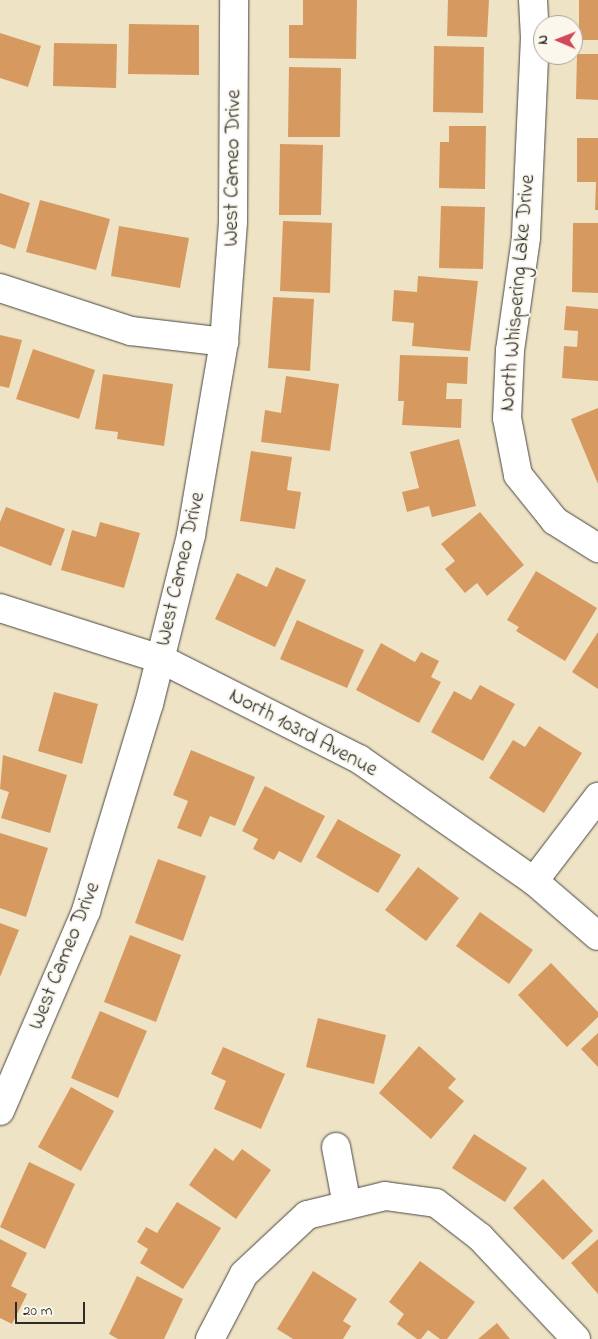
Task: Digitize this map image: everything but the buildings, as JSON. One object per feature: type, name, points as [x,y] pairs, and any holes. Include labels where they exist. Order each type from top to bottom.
[{"type":"street","name":"West Cameo Drive","points":[[0,1111],[86,911],[161,659],[193,526],[224,342],[234,221],[234,0]]},
{"type":"street","name":"North Whispering Lake Drive","points":[[533,0],[536,37],[526,238],[510,350],[507,418],[518,475],[556,521],[598,548]]},
{"type":"street","points":[[0,288],[131,331],[224,342]]},
{"type":"street","name":"North 103rd Avenue","points":[[0,608],[161,659],[359,759],[534,881],[598,936]]},
{"type":"street","points":[[534,881],[598,797]]},
{"type":"street","points":[[336,1147],[347,1206]]},
{"type":"street","points":[[210,1339],[244,1274],[307,1215],[385,1196],[436,1203],[480,1237],[576,1339]]}]
